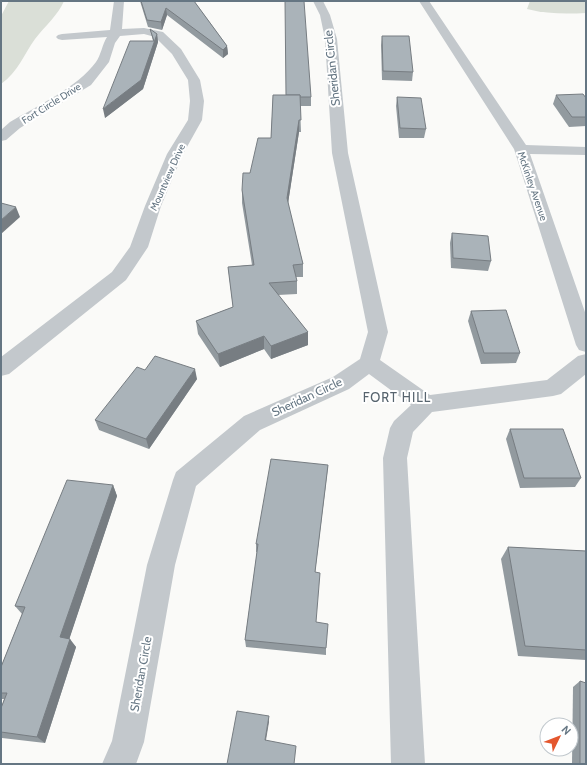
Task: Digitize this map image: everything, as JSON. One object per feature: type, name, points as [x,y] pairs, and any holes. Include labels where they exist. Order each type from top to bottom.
[{"type":"street","name":"Fort Circle Drive","points":[[1,137],[15,126],[86,82],[103,62],[110,43],[116,33],[119,1]]},
{"type":"street","name":"Sheridan Circle","points":[[119,764],[128,742],[161,565],[186,480],[252,423],[341,383],[369,363],[378,332],[340,153],[331,39],[325,15],[318,1]]},
{"type":"street","name":"McKinley Avenue","points":[[424,1],[521,149],[586,345]]},
{"type":"street","name":"Mountview Drive","points":[[1,368],[119,276],[139,247],[152,206],[175,154],[196,120],[197,101],[194,80],[178,52],[160,34],[144,31],[62,37]]},
{"type":"street","points":[[521,149],[586,151]]},
{"type":"street","points":[[408,764],[395,458],[402,428],[426,404],[553,388],[586,362]]},
{"type":"street","points":[[369,363],[426,404]]},
{"type":"shaded area","points":[[9,1],[64,1],[55,16],[35,39],[12,74],[1,84],[1,16]]},
{"type":"shaded area","points":[[530,1],[586,1],[586,13],[556,13],[527,9]]},
{"type":"building","points":[[141,1],[194,1],[227,46],[223,50],[166,8],[161,22],[147,20]]},
{"type":"building","points":[[285,1],[304,1],[311,97],[286,95]]},
{"type":"building","points":[[150,29],[157,34],[141,80],[103,109],[130,41],[154,41]]},
{"type":"building","points":[[382,36],[409,36],[413,72],[383,71]]},
{"type":"building","points":[[583,94],[586,98],[586,117],[572,117],[556,95]]},
{"type":"building","points":[[273,95],[300,95],[301,120],[299,120],[287,198],[303,264],[293,265],[297,281],[269,283],[308,332],[271,346],[264,336],[218,354],[196,321],[233,307],[228,267],[254,265],[242,190],[243,173],[250,173],[258,138],[271,138]]},
{"type":"building","points":[[397,97],[421,98],[426,129],[400,128]]},
{"type":"building","points":[[1,203],[16,207],[1,220]]},
{"type":"building","points":[[452,233],[488,236],[491,261],[453,258]]},
{"type":"building","points":[[506,310],[520,353],[484,353],[471,311]]},
{"type":"building","points":[[155,356],[195,369],[146,439],[95,420],[137,367],[145,370]]},
{"type":"building","points":[[510,429],[563,429],[581,478],[524,478]]},
{"type":"building","points":[[271,459],[328,465],[315,572],[320,573],[316,622],[328,624],[326,648],[245,640],[258,544],[256,544]]},
{"type":"building","points":[[67,480],[113,485],[60,637],[70,639],[37,737],[1,732],[1,708],[7,693],[1,693],[1,667],[25,607],[15,606]]},
{"type":"building","points":[[508,547],[586,551],[586,650],[525,646]]},
{"type":"building","points":[[580,681],[586,683],[586,764],[580,764]]},
{"type":"building","points":[[237,711],[269,716],[265,740],[296,746],[294,764],[227,764]]},
{"type":"district","name":"FORT HILL","points":[[397,397]]}]
